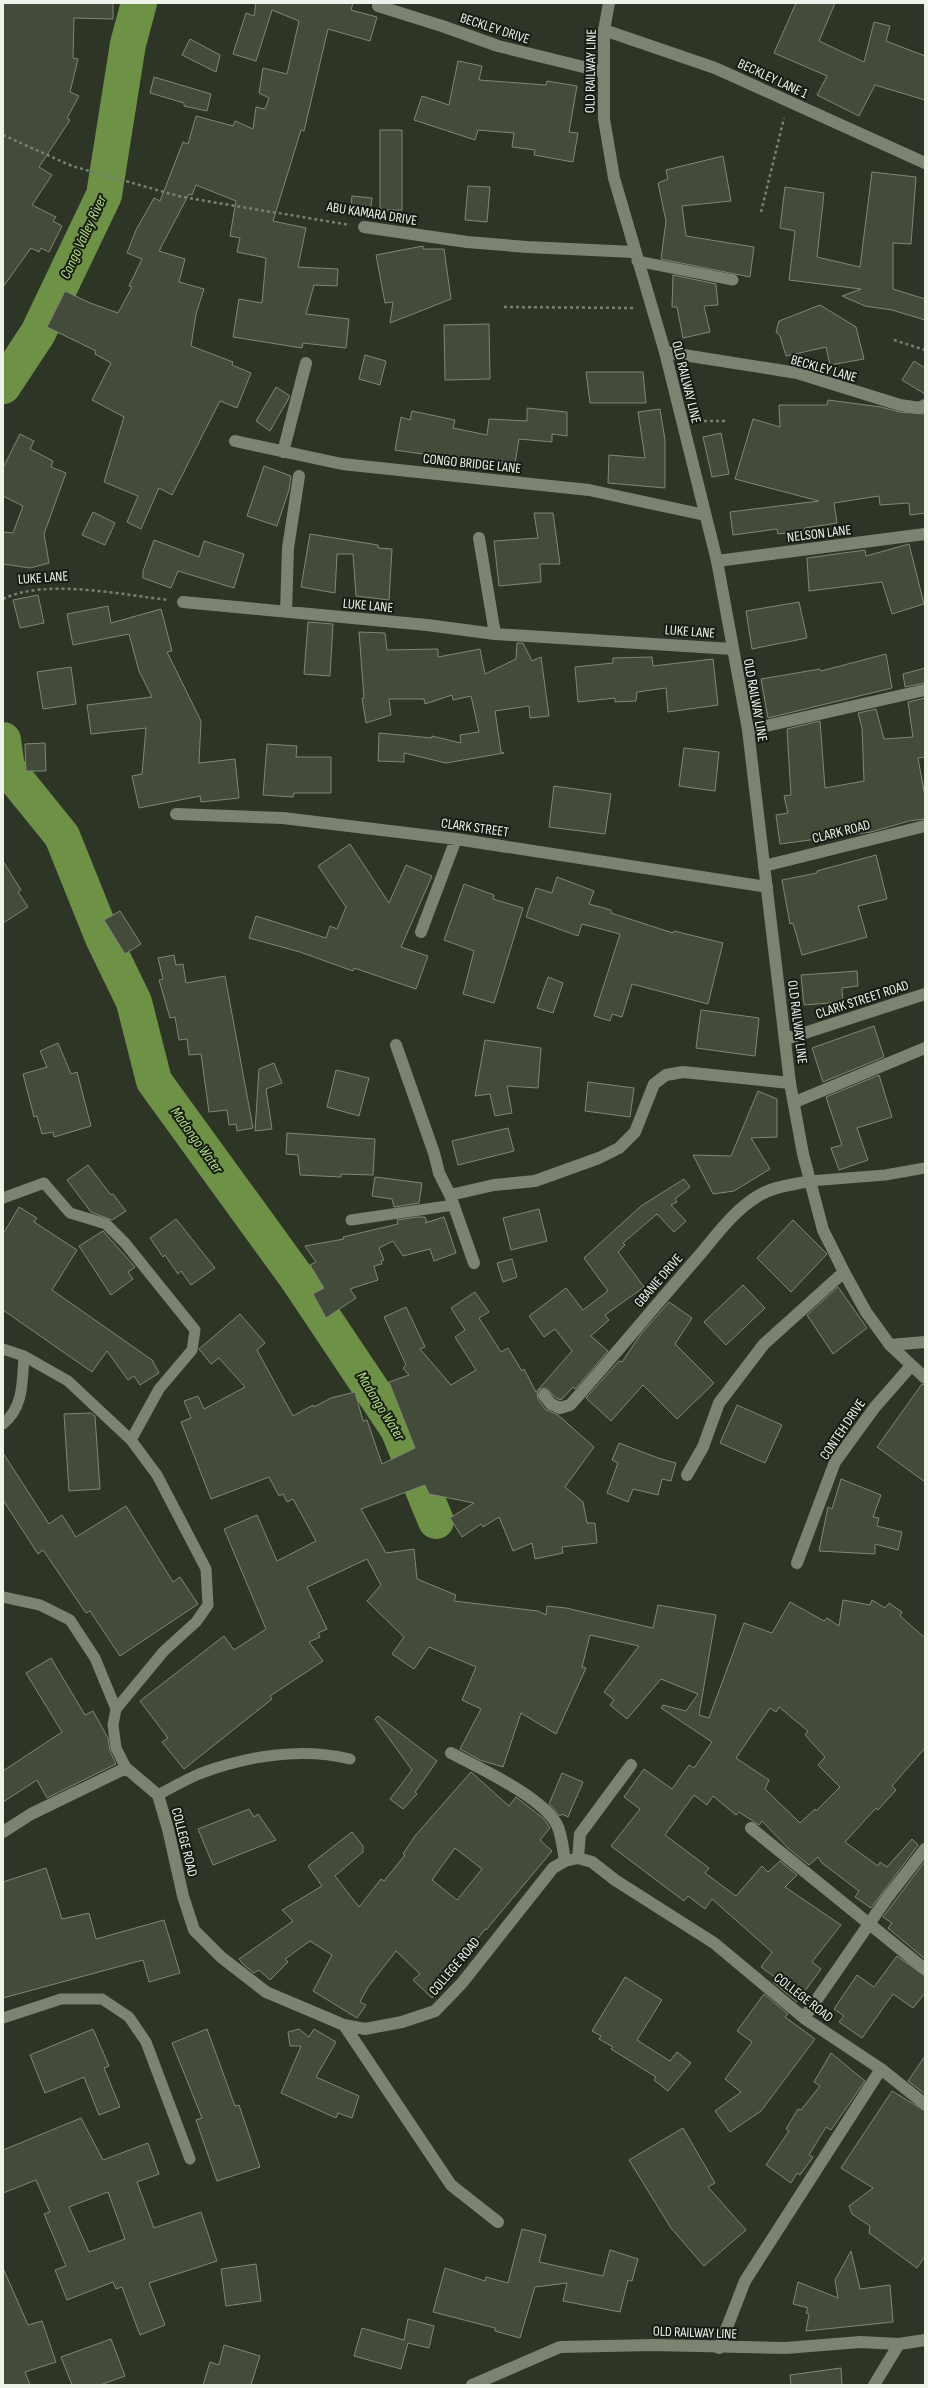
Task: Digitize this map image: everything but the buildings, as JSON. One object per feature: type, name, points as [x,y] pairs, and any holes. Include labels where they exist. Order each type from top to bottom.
[{"type":"street","name":"OLD RAILWAY LINE","points":[[609,3],[604,30],[604,119],[614,178],[665,352],[717,561],[748,730],[764,866],[768,887],[790,1083],[810,1181],[823,1230],[866,1312],[890,1345],[925,1378]]},
{"type":"street","name":"BECKLEY DRIVE","points":[[378,6],[442,26],[498,46],[604,72]]},
{"type":"street","name":"BECKLEY LANE 1","points":[[604,30],[715,68],[925,163]]},
{"type":"street","name":"ABU KAMARA DRIVE","points":[[364,227],[482,243],[636,256]]},
{"type":"street","name":"BECKLEY LANE","points":[[665,352],[797,373],[900,406],[920,408],[925,406]]},
{"type":"street","points":[[283,452],[306,363]]},
{"type":"street","name":"CONGO BRIDGE LANE","points":[[235,442],[342,464],[589,490],[705,515]]},
{"type":"street","points":[[286,612],[288,548],[299,476]]},
{"type":"street","name":"NELSON LANE","points":[[717,561],[925,534]]},
{"type":"street","points":[[479,538],[495,634]]},
{"type":"street","name":"LUKE LANE","points":[[183,602],[427,625],[495,634],[732,649]]},
{"type":"street","points":[[748,730],[925,690]]},
{"type":"street","name":"CLARK STREET","points":[[176,814],[283,818],[456,839],[768,887]]},
{"type":"street","name":"CLARK ROAD","points":[[764,866],[925,826]]},
{"type":"street","points":[[421,932],[456,839]]},
{"type":"street","name":"CLARK STREET ROAD","points":[[786,1039],[925,994]]},
{"type":"street","points":[[396,1045],[434,1153],[439,1173],[452,1200],[474,1263]]},
{"type":"street","points":[[795,1102],[925,1048]]},
{"type":"street","points":[[452,1200],[494,1185],[535,1181],[599,1158],[619,1148],[635,1132],[654,1084],[666,1076],[683,1072],[790,1083]]},
{"type":"street","name":"GBANIE DRIVE","points":[[544,1395],[551,1404],[560,1408],[570,1405],[625,1345],[649,1311],[736,1214],[759,1195],[776,1188],[810,1181]]},
{"type":"street","points":[[687,1475],[703,1447],[719,1403],[764,1344],[844,1272]]},
{"type":"street","points":[[890,1345],[925,1342]]},
{"type":"street","name":"CONTEH DRIVE","points":[[797,1563],[835,1462],[875,1407],[911,1366]]},
{"type":"street","points":[[451,1753],[514,1787],[546,1811],[558,1825],[565,1861]]},
{"type":"street","points":[[578,1858],[580,1834],[631,1765]]},
{"type":"street","points":[[3,1832],[31,1814],[126,1768]]},
{"type":"street","name":"COLLEGE ROAD","points":[[126,1768],[158,1795],[168,1829],[182,1896],[194,1930],[221,1957],[266,1992],[344,2025],[365,2028],[402,2022],[435,2011],[462,1983],[552,1868],[565,1861],[578,1858],[592,1862],[615,1880],[714,1942],[804,2018],[881,2070],[925,2104]]},
{"type":"street","points":[[750,1828],[808,1877],[870,1922],[925,1969]]},
{"type":"street","points":[[804,2018],[870,1922],[925,1849]]},
{"type":"street","points":[[344,2025],[451,2185],[498,2222]]},
{"type":"street","points":[[719,2348],[745,2281],[881,2070]]},
{"type":"street","name":"OLD RAILWAY LINE","points":[[472,2385],[560,2347],[653,2345],[719,2348],[786,2348],[860,2342],[899,2344],[925,2340]]},
{"type":"street","points":[[874,2385],[899,2344]]},
{"type":"lane","points":[[636,256],[732,280]]},
{"type":"lane","points":[[810,1181],[885,1175],[925,1168]]},
{"type":"lane","points":[[3,1198],[44,1183],[70,1213],[106,1224],[125,1243],[196,1330],[192,1350],[159,1390],[131,1440]]},
{"type":"lane","points":[[351,1220],[452,1200]]},
{"type":"lane","points":[[3,1349],[24,1356],[68,1381],[131,1440],[157,1475],[206,1569],[208,1605],[196,1622],[164,1651],[116,1709],[113,1725],[116,1748],[126,1768]]},
{"type":"lane","points":[[3,1424],[14,1415],[19,1400],[24,1356]]},
{"type":"lane","points":[[3,1597],[40,1605],[70,1620],[95,1658],[116,1709]]},
{"type":"lane","points":[[158,1795],[199,1774],[260,1756],[326,1753],[350,1758]]},
{"type":"lane","points":[[3,2018],[61,1999],[102,1999],[129,2017],[146,2042],[190,2159]]},
{"type":"path","points":[[761,212],[788,102]]},
{"type":"path","name":"ABU KAMARA DRIVE","points":[[3,135],[72,166],[110,178],[216,204],[364,227]]},
{"type":"path","points":[[504,307],[652,308]]},
{"type":"path","points":[[894,340],[925,350]]},
{"type":"path","points":[[682,421],[728,421]]},
{"type":"path","name":"LUKE LANE","points":[[3,599],[12,594],[36,590],[77,590],[183,602]]},
{"type":"waterway","name":"Congo Valley River","points":[[3,386],[38,333],[104,195],[128,44],[139,3]]},
{"type":"waterway","name":"Madongo Water","points":[[3,740],[7,768],[62,836],[103,938],[134,1002],[154,1081],[297,1278],[398,1429],[436,1521]]}]
